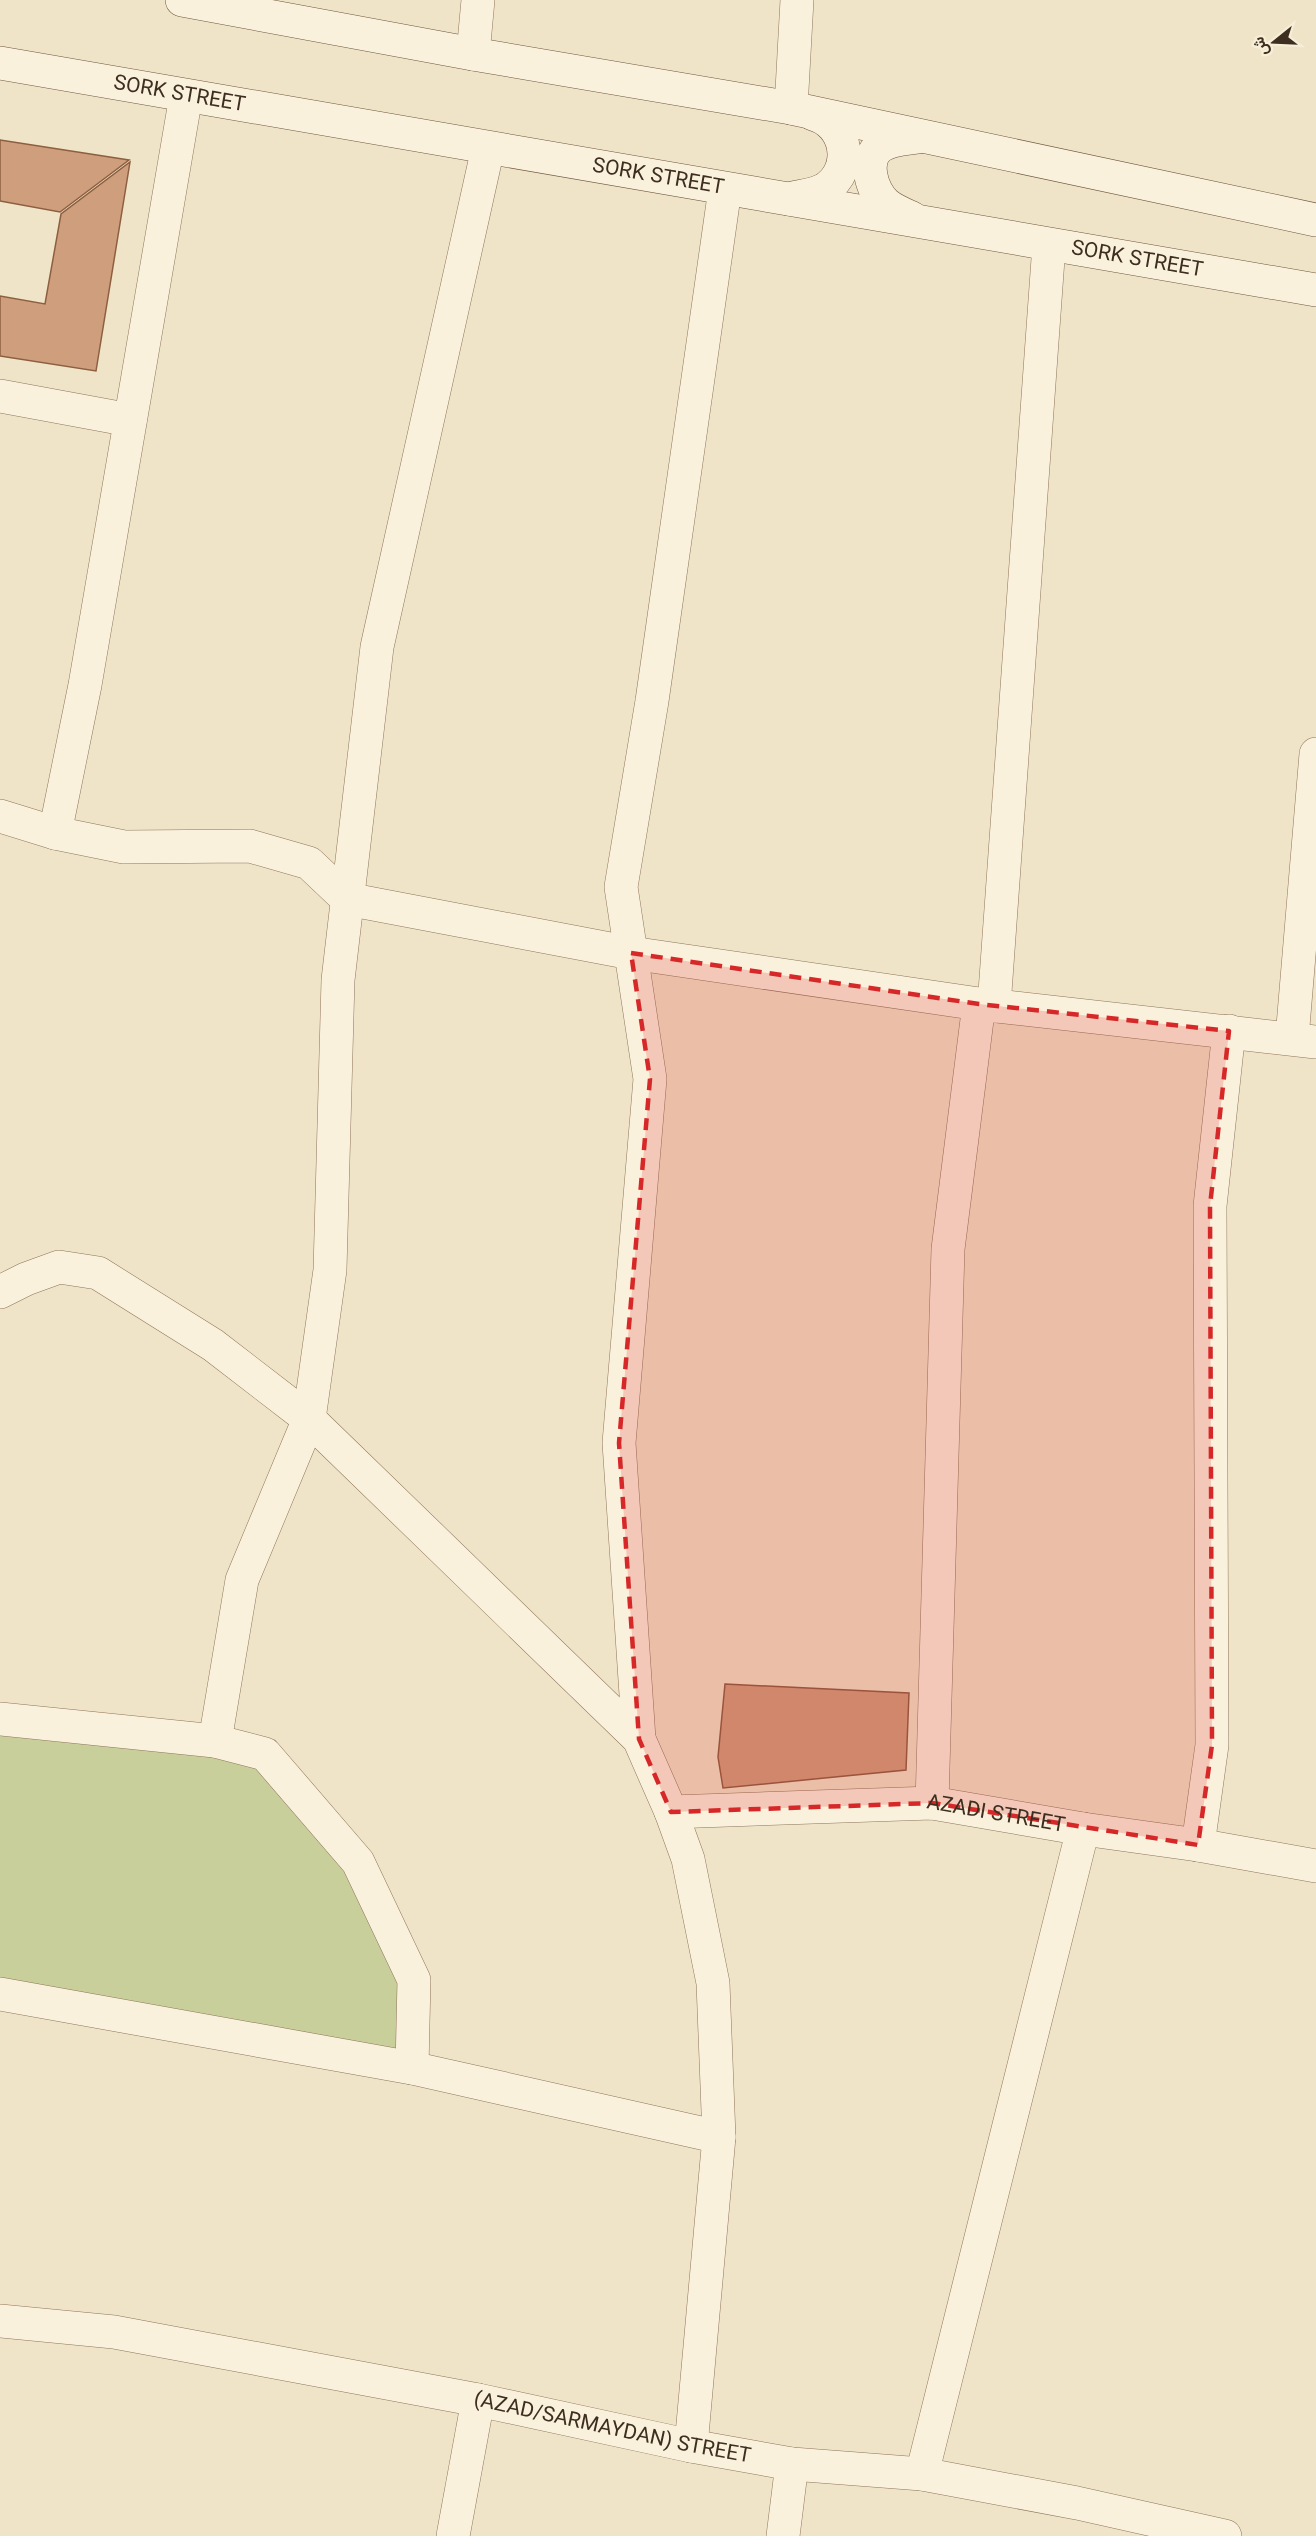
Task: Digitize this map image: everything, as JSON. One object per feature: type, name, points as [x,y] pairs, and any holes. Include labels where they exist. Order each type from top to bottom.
[{"type":"street","points":[[473,54],[478,0]]},
{"type":"street","points":[[791,108],[797,0]]},
{"type":"street","points":[[197,1],[473,54],[791,108],[1316,220]]},
{"type":"street","name":"SORK STREET","points":[[0,63],[1316,290]]},
{"type":"street","points":[[55,832],[85,685],[186,96]]},
{"type":"street","points":[[787,199],[826,188],[838,176],[844,159],[843,142],[831,123],[821,116],[791,108]]},
{"type":"street","points":[[922,223],[886,204],[873,182],[870,165],[874,152],[884,144],[926,136]]},
{"type":"street","points":[[215,1741],[242,1580],[309,1419],[330,1270],[338,980],[377,647],[488,148]]},
{"type":"street","points":[[691,2446],[719,2137],[713,1983],[688,1859],[671,1812],[639,1739],[619,1443],[650,1079],[621,887],[652,701],[725,189]]},
{"type":"street","points":[[932,1803],[948,1249],[986,1005],[1049,245]]},
{"type":"street","points":[[0,396],[130,420]]},
{"type":"street","points":[[0,816],[55,832],[124,847],[250,846],[309,863],[347,899],[631,953],[986,1005],[1304,1040],[1316,754]]},
{"type":"street","points":[[1198,1845],[1212,1746],[1210,1206],[1229,1031]]},
{"type":"street","points":[[0,1292],[26,1279],[59,1267],[98,1273],[213,1345],[309,1419],[639,1739]]},
{"type":"street","points":[[0,1719],[215,1741],[265,1754],[358,1862],[414,1980],[411,2068]]},
{"type":"street","name":"AZADI STREET","points":[[671,1812],[932,1803],[1316,1866]]},
{"type":"street","points":[[922,2474],[1083,1828]]},
{"type":"street","points":[[0,1994],[411,2068],[719,2137]]},
{"type":"street","name":"(AZAD/SARMAYDAN) STREET","points":[[0,2321],[114,2332],[478,2400],[691,2446],[792,2464],[922,2474],[1077,2503],[1225,2536]]},
{"type":"street","points":[[453,2536],[478,2400]]},
{"type":"street","points":[[783,2536],[792,2464]]},
{"type":"highlighted area","points":[[631,953],[979,1004],[1229,1031],[1210,1206],[1212,1745],[1198,1845],[932,1803],[671,1812],[639,1739],[619,1443],[650,1079]]},
{"type":"green space","points":[[0,1719],[265,1754],[358,1862],[414,1980],[412,2068],[0,1994]]},
{"type":"building","points":[[0,140],[129,160],[60,212],[0,201]]},
{"type":"building","points":[[130,162],[96,371],[0,356],[0,296],[45,304],[61,214]]},
{"type":"building","points":[[725,1684],[909,1693],[906,1770],[723,1788],[718,1757]]}]
